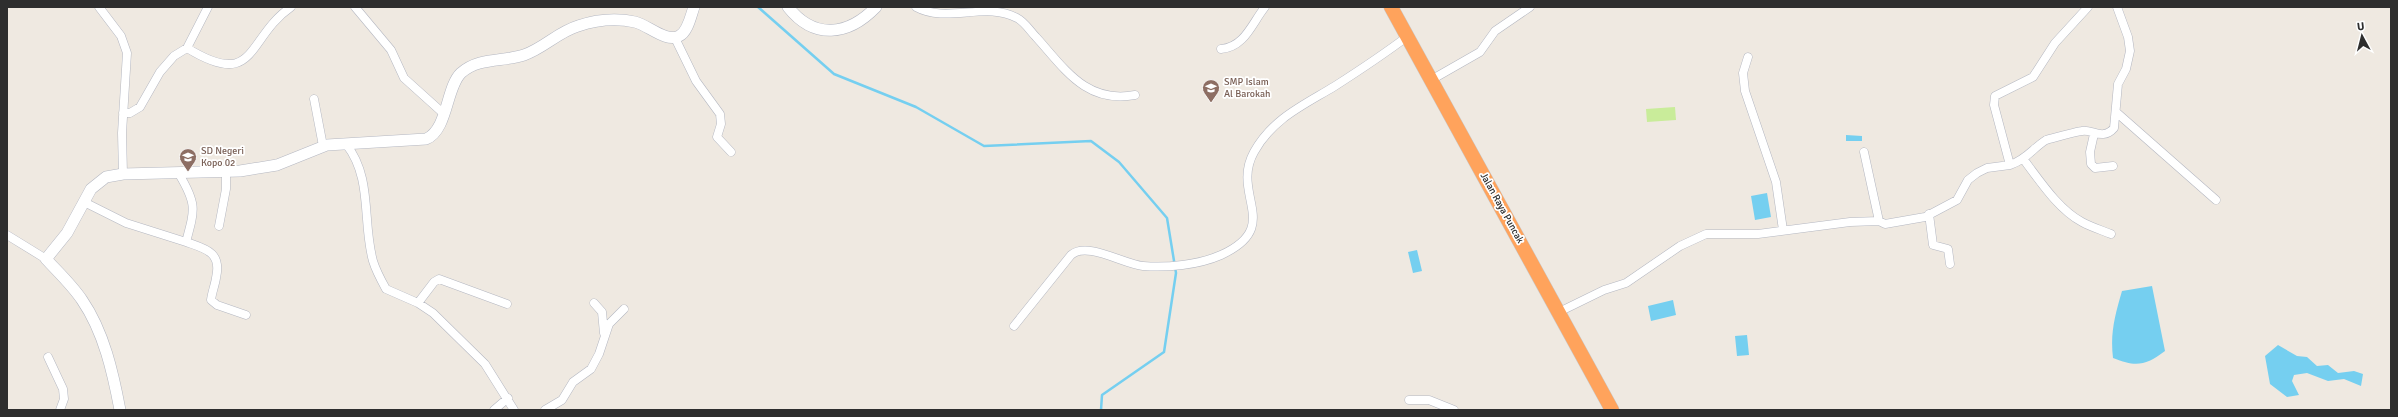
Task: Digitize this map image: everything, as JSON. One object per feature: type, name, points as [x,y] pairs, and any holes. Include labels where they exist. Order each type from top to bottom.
[{"type":"highway","name":"Jalan Raya Puncak","points":[[1392,7],[1612,410]]},
{"type":"main road","points":[[120,410],[109,361],[89,313],[74,289],[46,259],[67,233],[95,184],[106,177],[123,174],[226,173],[277,165],[323,146],[426,139],[434,133],[444,114],[458,78],[466,70],[483,62],[526,54],[560,34],[578,26],[601,21],[624,20],[644,24],[666,37],[675,38],[684,30],[694,7]]},
{"type":"main road","points":[[788,7],[812,28],[833,31],[848,26],[876,7]]},
{"type":"street","points":[[99,7],[120,36],[126,50],[127,71],[123,113],[123,174]]},
{"type":"street","points":[[123,113],[130,113],[140,107],[160,72],[171,58],[187,48],[208,7]]},
{"type":"street","points":[[187,48],[220,64],[235,64],[254,49],[270,27],[291,7]]},
{"type":"street","points":[[355,7],[391,50],[404,78],[444,114]]},
{"type":"street","points":[[916,7],[939,14],[989,12],[1013,16],[1024,24],[1073,79],[1092,91],[1107,95],[1135,95]]},
{"type":"street","points":[[1221,50],[1233,46],[1241,40],[1265,7]]},
{"type":"street","points":[[1431,80],[1480,52],[1495,31],[1530,7]]},
{"type":"street","points":[[2010,165],[1996,111],[1994,97],[2003,90],[2035,75],[2055,43],[2088,7]]},
{"type":"street","points":[[1559,312],[1604,290],[1626,283],[1680,246],[1697,237],[1712,233],[1758,234],[1850,222],[1879,222],[1885,224],[1923,218],[1957,200],[1968,180],[1987,168],[2010,165],[2024,160],[2048,140],[2084,130],[2094,134],[2108,132],[2114,128],[2118,84],[2126,69],[2130,51],[2128,37],[2117,7]]},
{"type":"street","points":[[1014,326],[1071,255],[1078,250],[1094,251],[1136,265],[1171,265],[1189,264],[1223,254],[1242,244],[1251,231],[1253,216],[1247,173],[1252,155],[1264,136],[1293,110],[1366,66],[1408,36]]},
{"type":"street","points":[[675,38],[696,81],[720,114],[721,124],[717,137],[731,152]]},
{"type":"street","points":[[1748,56],[1743,73],[1745,91],[1776,182],[1783,230]]},
{"type":"street","points":[[314,99],[323,146]]},
{"type":"street","points":[[2116,112],[2216,200]]},
{"type":"street","points":[[2094,134],[2090,152],[2091,164],[2095,168],[2113,166]]},
{"type":"street","points":[[346,144],[354,155],[361,172],[372,255],[386,289],[418,303],[433,313],[492,372],[514,410]]},
{"type":"street","points":[[1864,152],[1879,222]]},
{"type":"street","points":[[2024,160],[2043,184],[2072,215],[2082,222],[2111,234]]},
{"type":"street","points":[[219,226],[226,189],[226,173]]},
{"type":"street","points":[[179,174],[188,189],[194,206],[186,242]]},
{"type":"street","points":[[84,202],[126,223],[209,250],[214,256],[217,272],[211,298],[212,302],[246,315]]},
{"type":"street","points":[[1929,214],[1933,245],[1948,249],[1950,264]]},
{"type":"street","points":[[7,235],[46,259]]},
{"type":"street","points":[[418,303],[435,281],[440,279],[507,304]]},
{"type":"street","points":[[594,303],[602,312],[605,335]]},
{"type":"street","points":[[545,410],[562,400],[573,382],[591,369],[599,354],[611,321],[624,309]]},
{"type":"street","points":[[48,358],[63,389],[64,399],[60,410]]},
{"type":"street","points":[[494,410],[508,398]]},
{"type":"street","points":[[1408,400],[1429,400],[1454,410]]},
{"type":"green space","points":[[1675,107],[1676,120],[1647,122],[1646,109]]},
{"type":"water","points":[[1846,135],[1862,136],[1862,141],[1846,141]]},
{"type":"water","points":[[1767,193],[1771,217],[1755,220],[1751,196]]},
{"type":"water","points":[[1417,250],[1422,271],[1413,273],[1408,252]]},
{"type":"water","points":[[2152,286],[2165,351],[2152,360],[2140,364],[2128,363],[2113,358],[2112,340],[2114,324],[2122,291]]},
{"type":"water","points":[[1673,300],[1676,315],[1651,321],[1648,306]]},
{"type":"water","points":[[1747,335],[1749,355],[1737,356],[1735,336]]},
{"type":"water","points":[[2278,345],[2297,356],[2307,357],[2317,366],[2328,365],[2338,373],[2354,371],[2363,374],[2361,386],[2344,379],[2328,381],[2307,373],[2294,375],[2292,381],[2299,395],[2287,397],[2270,384],[2265,356]]},
{"type":"waterway","points":[[758,7],[834,74],[916,107],[984,146],[1091,141],[1119,162],[1167,218],[1176,273],[1164,352],[1102,395],[1101,410]]},
{"type":"place","name":"SMP Islam Al Barokah","points":[[1211,103]]},
{"type":"place","name":"SD Negeri Kopo 02","points":[[188,172]]}]
